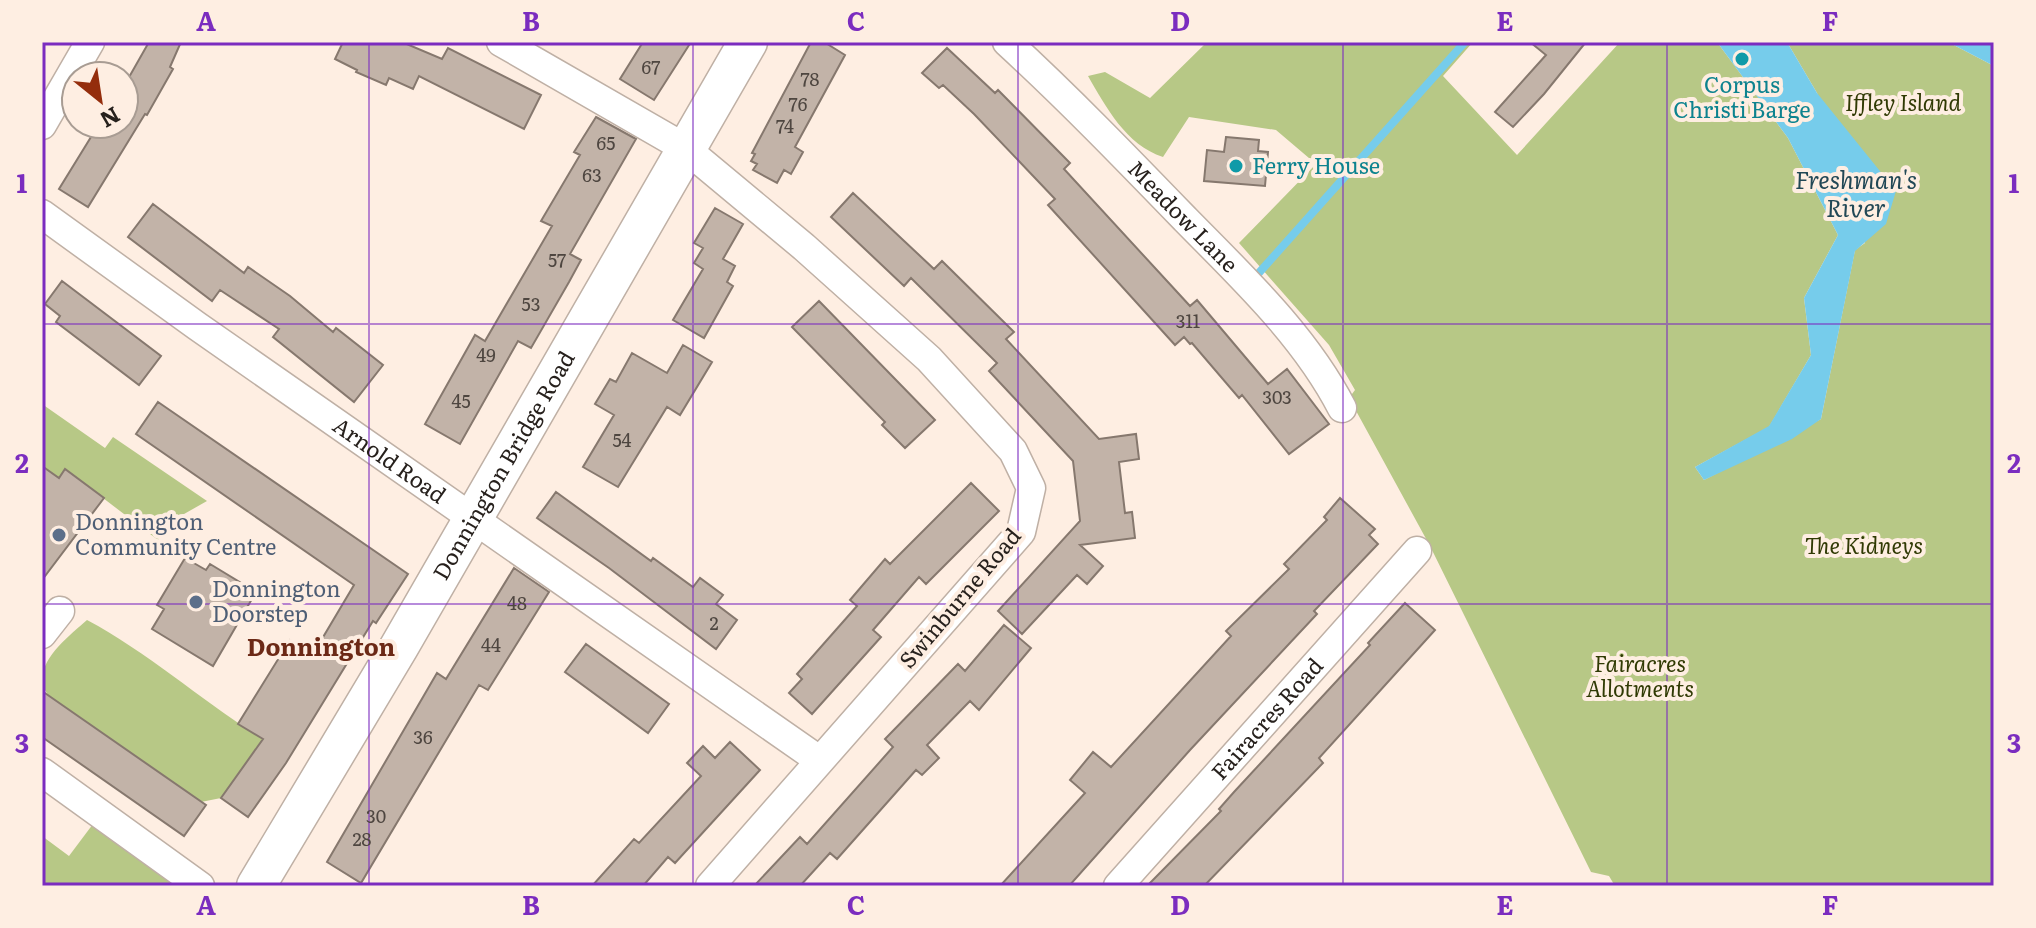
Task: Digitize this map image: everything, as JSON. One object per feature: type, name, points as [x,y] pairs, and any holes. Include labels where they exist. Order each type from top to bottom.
[{"type":"main road","name":"Donnington Bridge Road","points":[[256,886],[399,647],[748,42]]},
{"type":"street","points":[[42,125],[90,42]]},
{"type":"street","name":"Swinburne Road","points":[[501,42],[685,148],[804,247],[929,359],[1013,451],[1031,488],[1021,532],[710,886]]},
{"type":"street","name":"Meadow Lane","points":[[1007,42],[1056,86],[1255,291],[1321,370],[1342,408]]},
{"type":"street","name":"Arnold Road","points":[[42,214],[197,326],[819,760]]},
{"type":"street","name":"Fairacres Road","points":[[1118,886],[1417,551]]},
{"type":"street","points":[[42,634],[60,611]]},
{"type":"street","points":[[42,772],[200,886]]},
{"type":"green space","points":[[1207,42],[1473,42],[1443,76],[1517,155],[1620,42],[1717,42],[1788,138],[1838,235],[1804,298],[1811,355],[1769,427],[1695,467],[1704,480],[1821,419],[1855,250],[1865,243],[1817,93],[1787,42],[1948,42],[1994,66],[1994,886],[1615,886],[1609,876],[1591,872],[1430,546],[1349,398],[1355,390],[1329,345],[1239,243],[1316,164],[1276,130],[1189,117],[1163,157],[1138,144],[1118,124],[1088,76],[1105,72],[1150,98]]},
{"type":"green space","points":[[42,404],[105,448],[113,437],[207,501],[177,518],[158,540],[65,469],[59,478],[42,482]]},
{"type":"green space","points":[[87,620],[132,647],[263,739],[221,798],[201,802],[48,695],[43,684],[46,664],[61,644]]},
{"type":"green space","points":[[96,820],[177,884],[42,886],[42,836],[69,856]]},
{"type":"water","name":"Freshman's River","points":[[1717,42],[1787,42],[1817,93],[1896,191],[1886,224],[1855,251],[1821,419],[1792,439],[1704,480],[1695,467],[1769,426],[1811,355],[1804,298],[1838,235],[1788,138]]},
{"type":"water","points":[[1948,42],[1994,42],[1994,66]]},
{"type":"building","points":[[149,42],[181,42],[170,67],[173,69],[140,122],[140,60]]},
{"type":"building","points":[[343,42],[402,42],[442,59],[448,48],[541,95],[524,129],[419,76],[413,89],[389,78],[386,85],[356,72],[335,59]]},
{"type":"building","points":[[643,42],[691,42],[654,100],[620,79]]},
{"type":"building","points":[[811,42],[824,42],[845,55],[795,147],[803,152],[791,174],[784,170],[777,183],[753,170],[757,164],[751,161],[755,154],[752,153]]},
{"type":"building","points":[[1530,42],[1586,42],[1513,127],[1495,112],[1546,55]]},
{"type":"building","points":[[947,48],[995,93],[998,90],[1070,163],[1064,169],[1190,306],[1197,300],[1268,384],[1287,369],[1329,424],[1289,454],[1242,395],[1239,398],[1192,343],[1184,337],[1175,345],[1048,205],[1055,199],[974,114],[943,85],[939,88],[922,73]]},
{"type":"building","points":[[596,117],[636,139],[570,254],[581,260],[531,348],[518,341],[460,444],[425,424],[475,335],[485,341],[552,226],[541,221],[580,155],[574,152]]},
{"type":"building","name":"Ferry House","points":[[1226,137],[1259,140],[1258,151],[1268,152],[1265,186],[1204,181],[1207,150],[1224,152]]},
{"type":"building","points":[[89,140],[129,140],[88,207],[59,189]]},
{"type":"building","points":[[853,193],[934,269],[942,261],[1014,332],[1006,339],[1099,439],[1136,434],[1139,459],[1119,462],[1125,513],[1132,512],[1135,538],[1080,545],[1103,566],[1087,584],[1077,575],[1022,634],[998,611],[1080,521],[1073,461],[989,371],[997,363],[911,278],[904,286],[831,217]]},
{"type":"building","points":[[153,204],[244,273],[248,267],[290,296],[333,332],[336,328],[383,365],[354,402],[273,337],[279,329],[220,290],[212,301],[128,237]]},
{"type":"building","points":[[715,208],[743,224],[723,259],[735,266],[727,282],[733,286],[704,338],[673,320],[703,269],[694,263],[703,248],[694,243]]},
{"type":"building","points":[[62,281],[161,356],[139,385],[56,322],[60,316],[45,304]]},
{"type":"building","points":[[819,301],[935,420],[905,448],[882,425],[885,422],[792,327]]},
{"type":"building","points":[[683,345],[712,362],[680,415],[667,407],[618,487],[583,467],[614,415],[595,404],[610,379],[616,382],[632,353],[667,373]]},
{"type":"building","points":[[158,402],[408,574],[376,623],[373,621],[286,763],[248,817],[221,798],[263,739],[238,724],[290,640],[313,654],[354,585],[136,434]]},
{"type":"building","name":"Donnington Community Centre","points":[[42,466],[59,478],[65,469],[104,498],[42,580]]},
{"type":"building","points":[[971,483],[999,511],[926,584],[919,577],[873,630],[881,637],[812,714],[789,693],[802,679],[797,674],[857,606],[850,600],[885,559],[890,564]]},
{"type":"building","points":[[556,492],[651,561],[653,558],[693,587],[700,578],[723,595],[716,604],[737,620],[716,649],[537,518]]},
{"type":"building","points":[[1340,498],[1375,529],[1369,535],[1378,544],[1314,611],[1317,614],[1069,886],[1000,886],[1085,793],[1070,780],[1093,752],[1111,767],[1231,636],[1226,631],[1289,569],[1284,564],[1327,520],[1324,517]]},
{"type":"building","points":[[185,558],[206,570],[210,564],[256,592],[213,666],[152,629],[164,609],[157,605]]},
{"type":"building","points":[[514,568],[549,592],[488,690],[479,685],[361,883],[327,862],[437,673],[446,679]]},
{"type":"building","points":[[1405,603],[1435,630],[1319,758],[1323,763],[1204,886],[1147,886],[1221,811],[1219,809],[1234,792]]},
{"type":"building","points":[[1004,625],[1031,648],[979,710],[970,701],[927,745],[939,758],[922,775],[916,770],[837,859],[830,853],[800,886],[754,886],[800,837],[807,844],[893,747],[885,739],[958,664],[965,671]]},
{"type":"building","points":[[586,644],[669,704],[648,733],[565,672]]},
{"type":"building","points":[[42,691],[206,805],[184,836],[42,737]]},
{"type":"building","points":[[730,742],[760,770],[675,863],[668,857],[643,886],[592,886],[634,839],[639,843],[701,776],[687,763],[703,746],[715,758]]},
{"type":"waterway","points":[[1257,275],[1465,42]]},
{"type":"place","name":"Corpus Christi Barge","points":[[1742,59]]},
{"type":"place","name":"Ferry House","points":[[1236,166]]},
{"type":"place","name":"Donnington Community Centre","points":[[59,535]]},
{"type":"place","name":"Donnington Doorstep","points":[[196,602]]},
{"type":"district","name":"Donnington","points":[[321,648]]},
{"type":"park label","name":"Iffley Island","points":[[1903,103]]},
{"type":"park label","name":"The Kidneys","points":[[1864,546]]},
{"type":"park label","name":"Fairacres Allotments","points":[[1640,676]]}]
